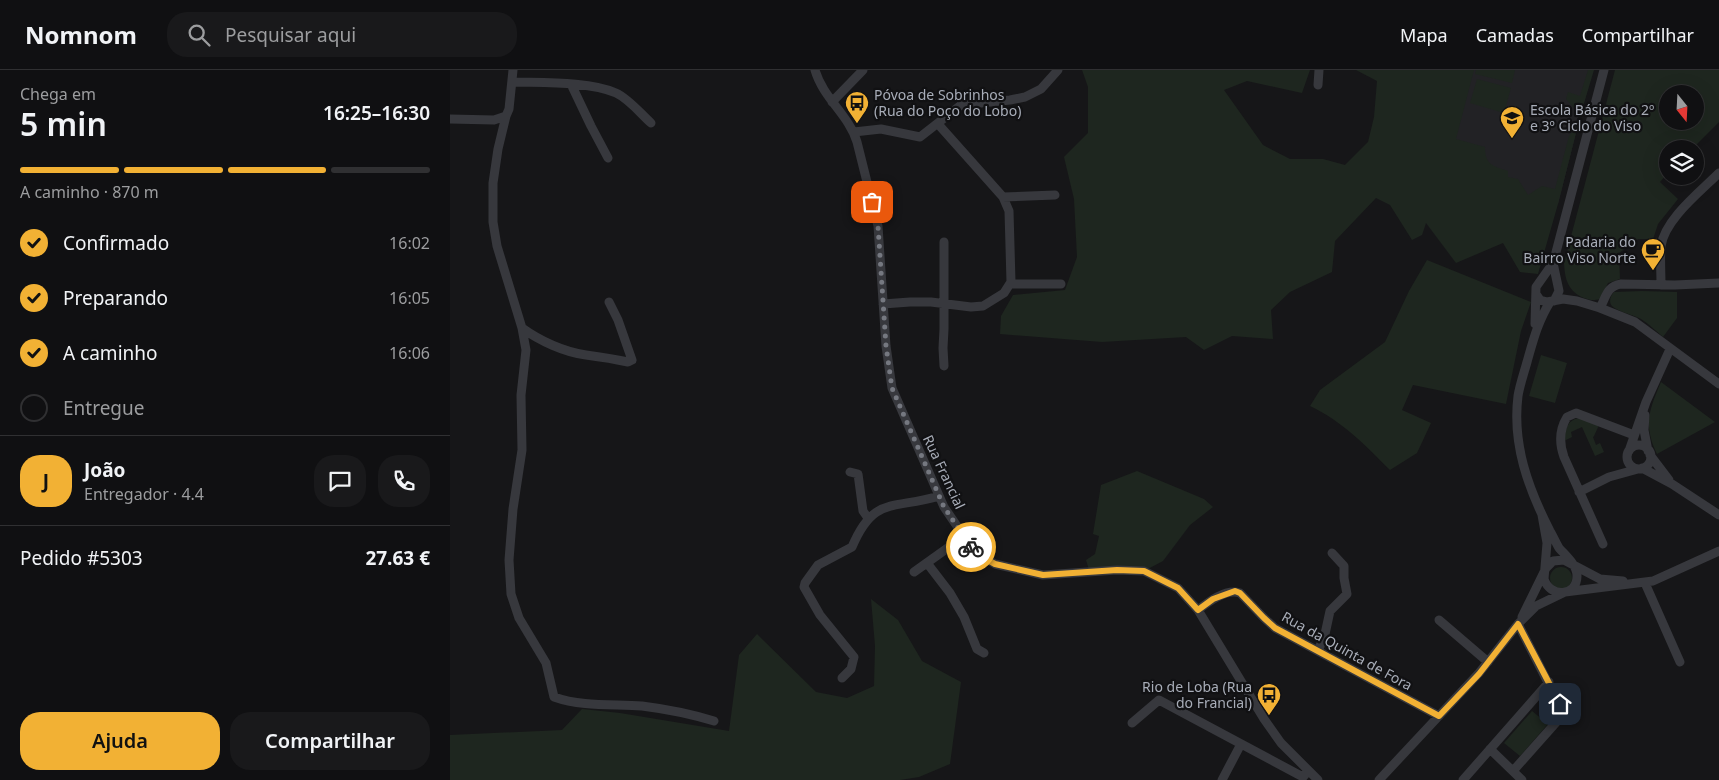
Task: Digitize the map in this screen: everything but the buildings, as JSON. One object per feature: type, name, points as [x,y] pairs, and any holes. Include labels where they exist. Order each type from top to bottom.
[{"type":"street","points":[[513,70],[509,109],[498,149],[493,183],[493,222],[497,246],[522,328],[526,350],[521,395],[522,450],[513,510],[509,560],[511,594],[519,618],[546,663],[554,697],[567,701],[644,706],[694,715],[714,721]]},
{"type":"street","points":[[815,70],[818,81],[854,132],[881,129],[920,137],[961,105],[1025,97],[1041,89],[1058,70]]},
{"type":"street","points":[[832,102],[864,70]]},
{"type":"street","points":[[1318,85],[1319,70]]},
{"type":"street","points":[[1534,337],[1536,287],[1553,263],[1604,70]]},
{"type":"street","points":[[512,82],[571,84],[600,88],[616,93],[625,99],[651,123]]},
{"type":"street","points":[[571,84],[608,158]]},
{"type":"street","points":[[450,119],[494,120],[506,116]]},
{"type":"street","points":[[883,304],[930,302],[970,307],[983,306],[1004,293],[1011,282],[1009,211],[1003,197],[938,124]]},
{"type":"street","name":"Rua Francial","points":[[854,132],[867,188],[876,214],[888,367],[892,388],[944,507],[963,536],[980,556],[995,564],[1022,571],[1043,575],[1117,570],[1144,571],[1178,588],[1198,610],[1269,727],[1304,776],[1318,780]]},
{"type":"street","points":[[1661,285],[1661,245],[1670,224],[1719,173]]},
{"type":"street","points":[[1003,197],[1055,195]]},
{"type":"street","points":[[944,242],[944,366]]},
{"type":"street","points":[[1379,780],[1488,662],[1518,624],[1536,606],[1565,592],[1574,586],[1577,581],[1576,570],[1559,547],[1542,515],[1520,457],[1516,433],[1518,393],[1534,337],[1541,318],[1558,295],[1553,263]]},
{"type":"street","points":[[1540,281],[1552,279],[1577,301]]},
{"type":"street","points":[[1600,308],[1613,285],[1719,283]]},
{"type":"street","points":[[1010,284],[1061,284]]},
{"type":"street","points":[[1536,294],[1540,300],[1552,301],[1563,299],[1600,308],[1641,326],[1719,384]]},
{"type":"street","points":[[522,328],[534,337],[560,348],[585,355],[608,357],[628,362],[632,360],[618,320],[609,302]]},
{"type":"street","points":[[1670,348],[1646,402],[1634,435],[1628,454],[1629,464],[1672,484],[1719,515]]},
{"type":"street","points":[[1579,492],[1609,477],[1640,469],[1649,462],[1644,421],[1646,402]]},
{"type":"street","points":[[1603,544],[1579,492],[1560,444],[1560,435],[1567,417],[1576,413],[1634,435]]},
{"type":"street","points":[[1609,477],[1637,446],[1643,447],[1649,453],[1672,484]]},
{"type":"street","points":[[850,472],[858,474],[864,511],[868,518]]},
{"type":"street","points":[[842,678],[851,670],[854,657],[820,615],[804,585],[818,565],[852,547],[854,539],[868,518],[881,508],[939,496]]},
{"type":"street","points":[[1542,515],[1546,543],[1544,579],[1549,589],[1554,592],[1644,583],[1662,578],[1719,551]]},
{"type":"street","points":[[914,572],[963,536]]},
{"type":"street","points":[[1318,651],[1325,634],[1330,611],[1347,594],[1344,566],[1332,553]]},
{"type":"street","points":[[1518,624],[1549,564],[1558,560],[1569,562],[1600,579],[1644,583]]},
{"type":"street","points":[[927,563],[950,593],[964,617],[977,649],[984,653]]},
{"type":"street","points":[[1644,583],[1680,662]]},
{"type":"street","name":"Rua da Quinta de Fora","points":[[1198,610],[1213,599],[1235,591],[1240,593],[1275,628],[1439,716]]},
{"type":"street","points":[[1439,620],[1488,662]]},
{"type":"street","points":[[1513,771],[1560,718],[1563,712],[1518,624]]},
{"type":"street","points":[[1463,780],[1549,682]]},
{"type":"street","points":[[1132,723],[1159,700],[1304,776]]},
{"type":"street","points":[[1222,780],[1241,744]]},
{"type":"street","points":[[1490,749],[1522,780]]},
{"type":"shaded area","points":[[1082,70],[1310,70],[1302,93],[1247,81],[1224,90],[1263,145],[1290,159],[1323,159],[1345,165],[1368,142],[1374,117],[1377,81],[1356,70],[1474,70],[1456,139],[1485,147],[1488,161],[1494,166],[1508,171],[1508,177],[1518,179],[1528,195],[1542,186],[1555,189],[1569,136],[1578,125],[1538,274],[1520,272],[1503,243],[1456,263],[1426,223],[1422,235],[1412,240],[1390,205],[1376,198],[1335,241],[1332,272],[1290,292],[1271,310],[1273,339],[1232,336],[1204,350],[1186,337],[1102,342],[1000,334],[1001,316],[1013,295],[1065,290],[1077,257],[1074,199],[1064,157],[1088,133],[1088,87]]},
{"type":"shaded area","name":"Escola Básica do 2º e 3º Ciclo do Viso","points":[[1465,70],[1593,70],[1580,117],[1578,117],[1576,123],[1578,125],[1558,204],[1518,196],[1447,147]]},
{"type":"shaded area","points":[[1476,70],[1515,70],[1512,83],[1475,74]]},
{"type":"shaded area","points":[[1588,70],[1594,70],[1582,110],[1573,107],[1566,99],[1568,92],[1580,96]]},
{"type":"shaded area","points":[[1615,70],[1719,70],[1719,122],[1701,140],[1659,140],[1659,185],[1663,185],[1678,199],[1658,224],[1653,239],[1638,239],[1619,253],[1620,279],[1608,283],[1600,299],[1584,298],[1574,292],[1568,284],[1564,263]]},
{"type":"shaded area","points":[[1477,79],[1511,88],[1504,113],[1470,103]]},
{"type":"shaded area","points":[[1427,260],[1531,302],[1521,331],[1506,404],[1413,385],[1402,410],[1431,423],[1417,453],[1390,470],[1343,426],[1310,406],[1320,390],[1385,342],[1409,291]]},
{"type":"shaded area","points":[[1614,292],[1677,292],[1677,318],[1663,337],[1641,319],[1617,310],[1610,302]]},
{"type":"shaded area","points":[[1541,355],[1567,363],[1555,403],[1529,396]]},
{"type":"shaded area","points":[[1661,382],[1715,422],[1657,454],[1650,434],[1649,418],[1653,401]]},
{"type":"shaded area","points":[[1579,418],[1599,425],[1593,437],[1596,445],[1600,443],[1604,452],[1595,456],[1582,427],[1571,432],[1572,437],[1564,441],[1569,423]]},
{"type":"shaded area","points":[[1137,471],[1204,499],[1213,507],[1190,525],[1163,561],[1144,571],[1090,573],[1086,560],[1095,554],[1099,536],[1093,534],[1101,485]]},
{"type":"shaded area","points":[[1557,567],[1565,567],[1572,574],[1572,582],[1565,589],[1557,589],[1550,582],[1550,574]]},
{"type":"shaded area","points":[[871,599],[898,620],[922,661],[961,682],[950,764],[919,777],[900,780],[450,780],[450,735],[562,730],[582,709],[620,713],[729,731],[739,655],[757,634],[816,692],[847,698],[874,686],[875,646]]},
{"type":"shaded area","points":[[1532,711],[1548,724],[1520,756],[1504,743]]},
{"type":"way so far","points":[[872,202],[878,226],[886,346],[892,388],[944,507],[971,547]]},
{"type":"place","name":"Póvoa de Sobrinhos (Rua do Poço do Lobo)","points":[[857,124]]},
{"type":"place","name":"Escola Básica do 2º e 3º Ciclo do Viso","points":[[1512,139]]},
{"type":"place","name":"Padaria do Bairro Viso Norte","points":[[1653,271]]},
{"type":"place","name":"Rio de Loba (Rua do Francial)","points":[[1269,716]]},
{"type":"route","points":[[971,547],[977,554],[995,564],[1043,575],[1117,570],[1144,571],[1178,588],[1198,610],[1213,599],[1235,591],[1240,593],[1275,628],[1439,716],[1479,674],[1518,624],[1560,704]]}]
